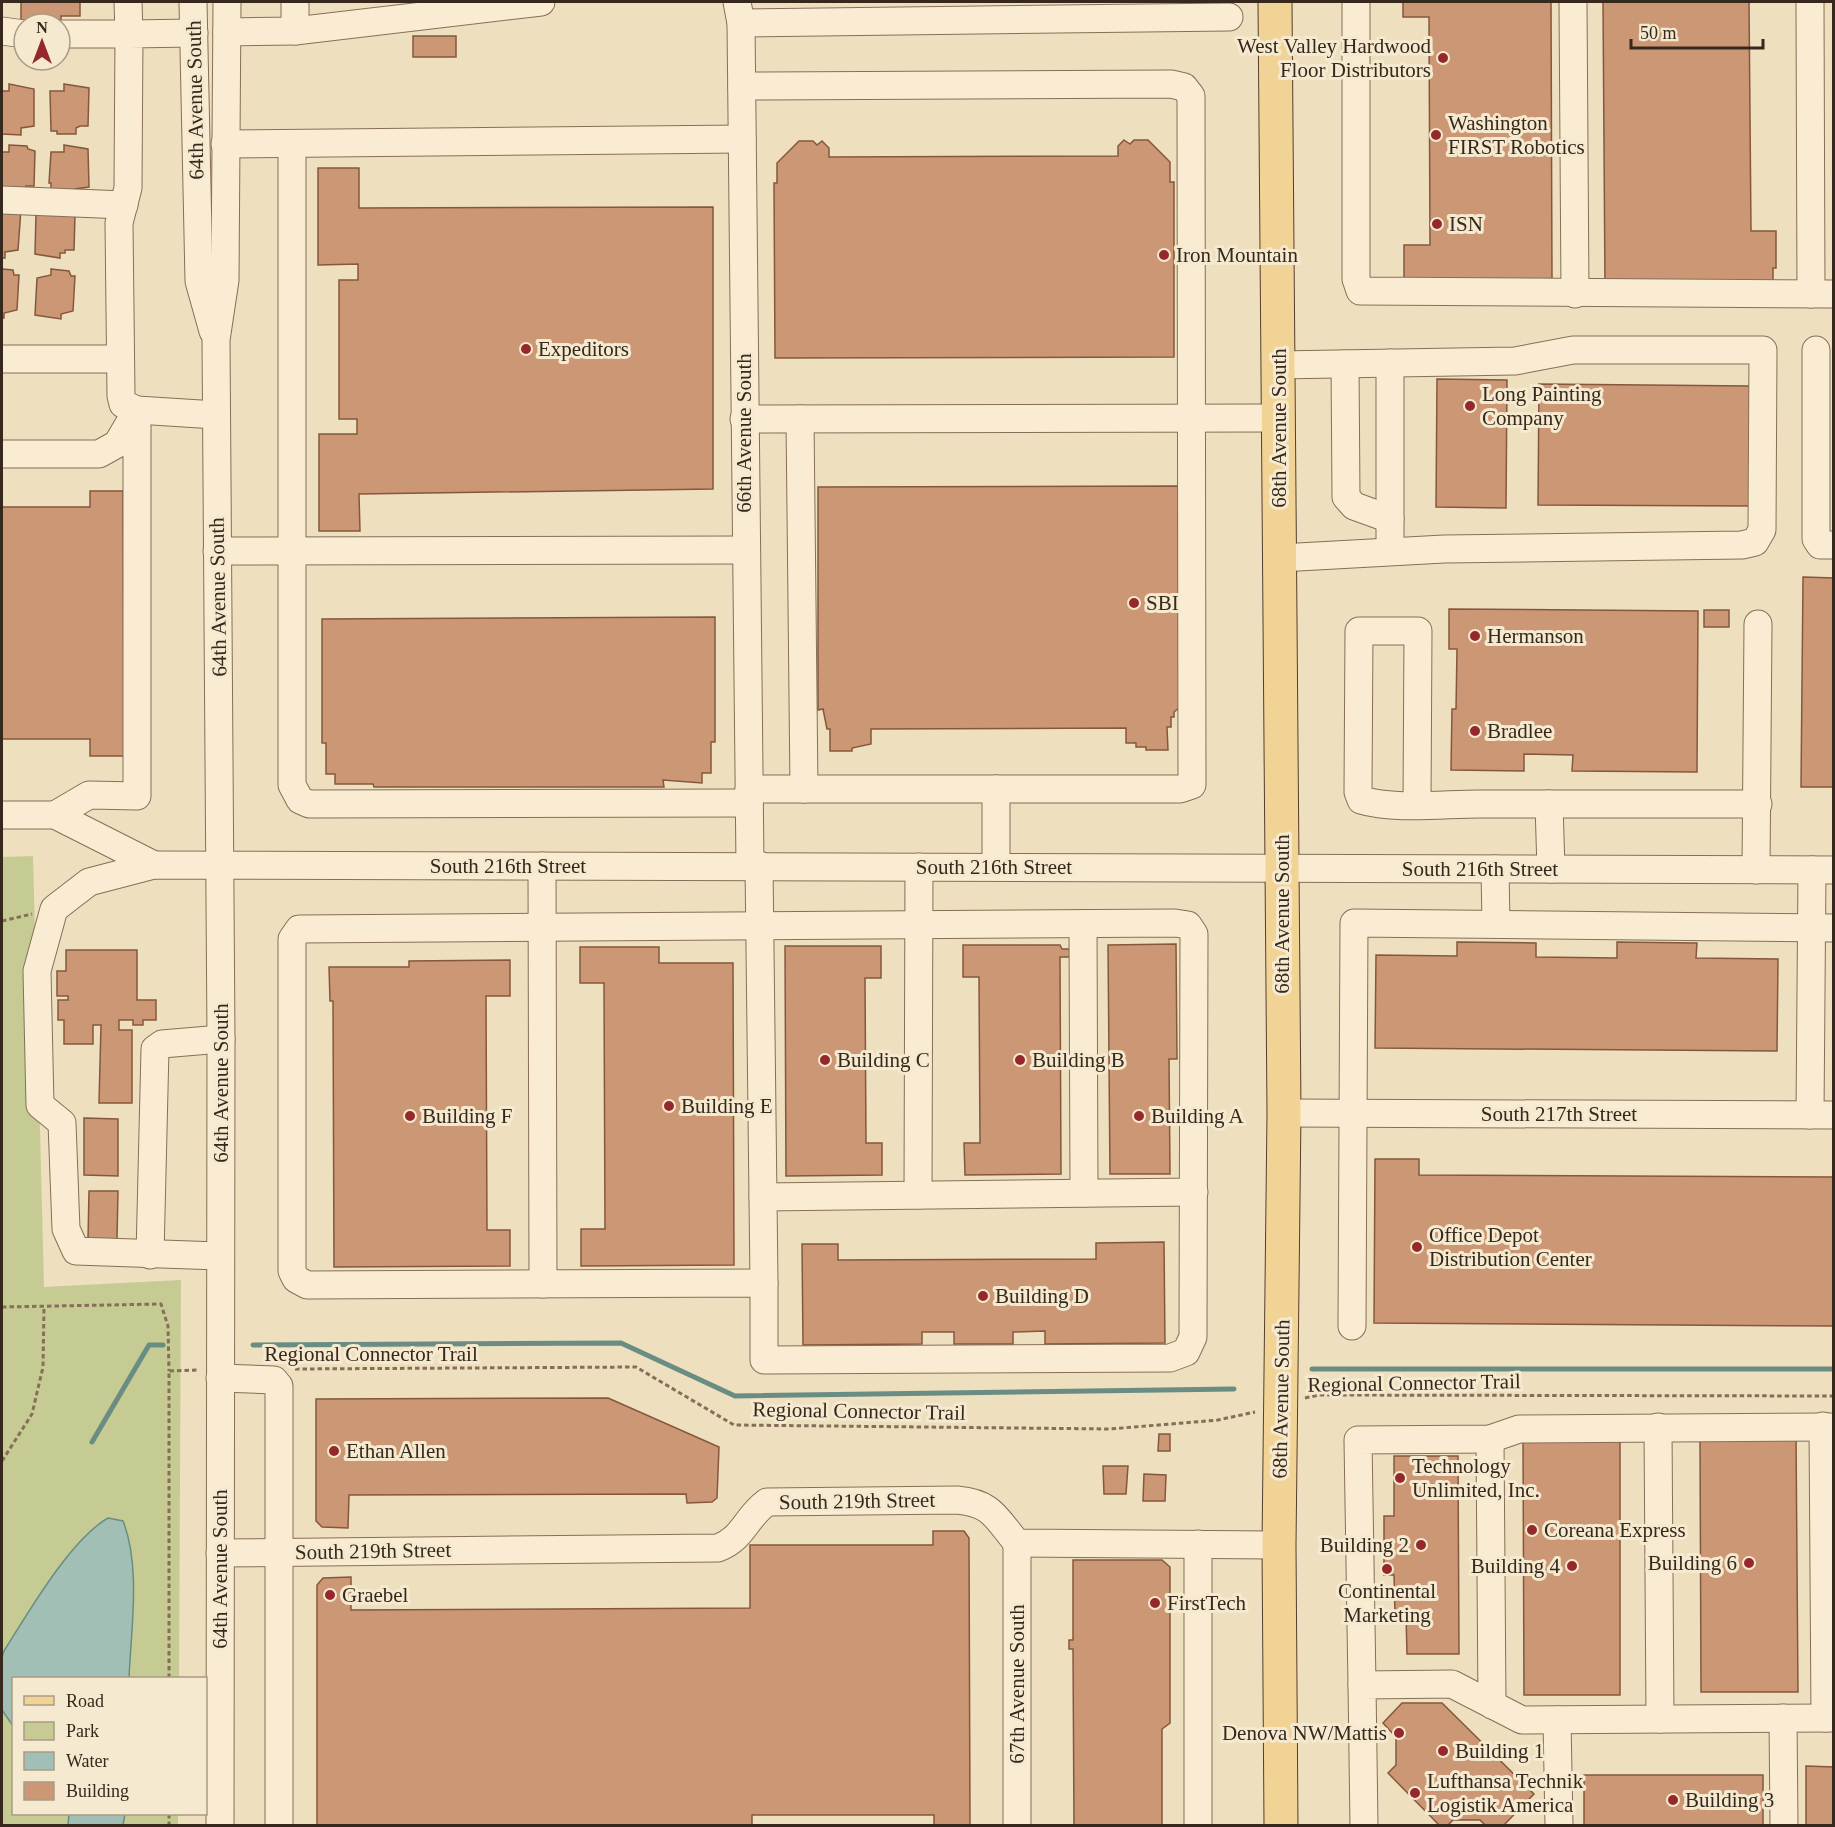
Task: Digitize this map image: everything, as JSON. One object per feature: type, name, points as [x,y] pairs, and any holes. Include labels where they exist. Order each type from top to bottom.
[{"type":"main road","name":"68th Avenue South","points":[[1275,2],[1284,1113],[1279,1545],[1281,1826]]},
{"type":"street","points":[[128,2],[128,188],[119,223],[121,396],[123,404],[137,410],[216,415]]},
{"type":"street","name":"64th Avenue South","points":[[193,2],[199,281],[216,340]]},
{"type":"street","name":"64th Avenue South","points":[[220,1826],[221,1039],[216,340],[225,280],[227,2]]},
{"type":"street","points":[[295,2],[296,31]]},
{"type":"street","points":[[227,32],[296,31],[542,2]]},
{"type":"street","points":[[1356,2],[1356,279],[1360,291],[1822,294],[1810,2]]},
{"type":"street","points":[[1573,2],[1575,294]]},
{"type":"street","points":[[739,12],[1229,17]]},
{"type":"street","name":"66th Avenue South","points":[[739,12],[742,86],[749,796],[759,924],[764,1360],[1170,1358],[1186,1352],[1193,1337],[1194,1192]]},
{"type":"street","points":[[72,34],[194,33]]},
{"type":"street","points":[[292,144],[290,551],[292,786],[300,800],[309,804],[749,796],[804,789],[1180,789],[1192,785],[1191,96],[1184,87],[1171,84],[742,86]]},
{"type":"street","points":[[225,144],[742,139]]},
{"type":"street","points":[[2,200],[124,205]]},
{"type":"street","points":[[1278,364],[1515,361],[1573,350],[1763,350],[1762,530],[1755,542],[1742,545],[1390,551],[1280,558]]},
{"type":"street","points":[[1816,350],[1816,539],[1820,545],[1833,545]]},
{"type":"street","points":[[2,359],[120,359]]},
{"type":"street","points":[[1390,363],[1390,551]]},
{"type":"street","points":[[1345,364],[1346,497],[1354,506],[1390,519]]},
{"type":"street","points":[[2,454],[99,454],[117,444],[137,410]]},
{"type":"street","points":[[55,815],[89,795],[137,796],[137,410]]},
{"type":"street","points":[[744,419],[1278,418]]},
{"type":"street","points":[[800,419],[804,789]]},
{"type":"street","points":[[218,551],[745,550]]},
{"type":"street","points":[[1756,870],[1758,624]]},
{"type":"street","points":[[1417,804],[1418,631],[1359,631],[1358,792],[1361,800],[1373,803],[1417,804],[1758,804]]},
{"type":"street","points":[[996,789],[996,867]]},
{"type":"street","points":[[1549,804],[1551,869]]},
{"type":"street","points":[[2,815],[55,815],[154,865]]},
{"type":"street","points":[[154,865],[89,882],[54,909],[37,971],[40,1104],[62,1123],[66,1229],[76,1251],[219,1256]]},
{"type":"street","name":"South 216th Street","points":[[154,865],[755,865],[1823,870]]},
{"type":"street","points":[[542,866],[543,1284]]},
{"type":"street","points":[[918,1195],[920,867]]},
{"type":"street","points":[[1495,869],[1496,924]]},
{"type":"street","points":[[1822,1114],[1823,870]]},
{"type":"street","points":[[762,1197],[1194,1192],[1194,934],[1188,925],[1175,923],[759,924],[299,929],[292,939],[292,1271],[296,1279],[307,1285],[764,1282]]},
{"type":"street","points":[[1352,1326],[1354,923],[1822,928]]},
{"type":"street","points":[[1083,924],[1084,1193]]},
{"type":"street","points":[[150,1255],[155,1049],[162,1044],[221,1039]]},
{"type":"street","name":"South 217th Street","points":[[1284,1113],[1822,1114]]},
{"type":"street","points":[[220,1374],[273,1380],[279,1386],[279,1826]]},
{"type":"street","points":[[1658,1427],[1660,1719]]},
{"type":"street","points":[[1362,1685],[1452,1684],[1522,1720],[1829,1718],[1828,1427],[1519,1429],[1490,1439],[1358,1440],[1364,1826]]},
{"type":"street","points":[[1490,1439],[1492,1705]]},
{"type":"street","name":"South 219th Street","points":[[220,1553],[718,1548],[733,1542],[757,1509],[767,1502],[977,1502],[990,1510],[1017,1543]]},
{"type":"street","points":[[1017,1543],[1279,1545]]},
{"type":"street","name":"67th Avenue South","points":[[1017,1543],[1017,1826]]},
{"type":"street","points":[[1198,1544],[1198,1826]]},
{"type":"street","points":[[1783,1718],[1784,1826]]},
{"type":"street","points":[[1557,1720],[1558,1826]]},
{"type":"path","points":[[2,1307],[161,1304],[168,1326],[169,1371],[169,1677]]},
{"type":"path","points":[[2,1461],[32,1414],[43,1367],[44,1306]]},
{"type":"path","name":"Regional Connector Trail","points":[[291,1369],[636,1367],[734,1425],[1110,1429],[1218,1420],[1319,1395],[1833,1396]]},
{"type":"path","points":[[169,1371],[220,1374]]},
{"type":"green space","points":[[33,856],[44,1287],[181,1280],[179,1677],[12,1677],[12,1815],[178,1815],[178,1825],[2,1825],[2,857]]},
{"type":"water","points":[[108,1518],[123,1521],[129,1539],[134,1598],[129,1677],[12,1677],[12,1725],[2,1710],[4,1651],[37,1598],[65,1560],[94,1528]]},
{"type":"water","points":[[69,1815],[125,1815],[123,1825],[68,1825]]},
{"type":"building","points":[[21,2],[80,2],[80,16],[72,16],[72,12],[21,12]]},
{"type":"building","points":[[1403,2],[1551,2],[1552,281],[1404,281],[1404,245],[1430,245],[1429,17],[1403,17]]},
{"type":"building","points":[[1603,2],[1749,2],[1751,231],[1776,231],[1776,268],[1773,268],[1773,281],[1605,285]]},
{"type":"building","points":[[413,36],[456,36],[456,57],[413,57]]},
{"type":"building","points":[[9,84],[34,89],[34,126],[21,128],[21,135],[2,134],[2,91],[9,91]]},
{"type":"building","points":[[64,84],[89,88],[88,126],[76,128],[76,134],[57,134],[57,131],[51,131],[50,91],[64,91]]},
{"type":"building","points":[[1124,140],[1130,144],[1134,140],[1148,140],[1170,162],[1170,182],[1174,182],[1174,357],[775,358],[774,183],[777,183],[777,163],[799,141],[813,141],[817,145],[822,141],[829,148],[829,157],[1118,156],[1118,146]]},
{"type":"building","points":[[9,145],[27,146],[28,149],[35,151],[34,186],[2,192],[2,152],[9,152]]},
{"type":"building","points":[[64,145],[88,149],[89,187],[75,189],[75,195],[51,192],[51,183],[49,183],[51,152],[64,152]]},
{"type":"building","name":"Expeditors","points":[[318,168],[359,168],[359,208],[713,207],[713,489],[359,494],[360,531],[319,531],[319,434],[357,434],[357,419],[339,419],[339,280],[358,280],[358,264],[318,265]]},
{"type":"building","points":[[2,209],[21,209],[18,250],[5,252],[5,258],[2,258]]},
{"type":"building","points":[[36,214],[75,215],[74,250],[65,250],[65,253],[60,253],[60,258],[35,254]]},
{"type":"building","points":[[2,269],[13,270],[14,275],[19,275],[17,310],[4,313],[4,318],[2,318]]},
{"type":"building","points":[[51,269],[69,271],[71,276],[75,276],[73,311],[61,314],[61,319],[35,315],[37,278],[51,275]]},
{"type":"building","points":[[1437,379],[1507,380],[1506,508],[1436,507]]},
{"type":"building","points":[[1539,384],[1751,386],[1750,506],[1538,505]]},
{"type":"building","points":[[1178,486],[1179,708],[1174,712],[1174,717],[1171,717],[1171,727],[1167,727],[1168,750],[1146,750],[1146,747],[1136,747],[1136,743],[1126,743],[1126,728],[871,729],[871,744],[852,748],[852,751],[830,751],[830,729],[827,729],[823,709],[818,710],[818,487]]},
{"type":"building","points":[[90,491],[123,491],[124,756],[90,756],[90,739],[2,739],[2,507],[90,507]]},
{"type":"building","points":[[1803,577],[1834,578],[1834,787],[1801,787]]},
{"type":"building","points":[[1449,609],[1698,611],[1697,772],[1572,771],[1573,755],[1524,754],[1524,771],[1451,770],[1452,709],[1456,709],[1457,649],[1449,649]]},
{"type":"building","points":[[1704,610],[1729,610],[1729,627],[1704,627]]},
{"type":"building","points":[[715,617],[715,742],[711,742],[711,773],[702,773],[702,783],[663,780],[664,787],[374,787],[373,784],[335,784],[335,774],[326,774],[326,743],[322,743],[322,619]]},
{"type":"building","points":[[1457,942],[1536,943],[1536,957],[1617,958],[1617,942],[1697,943],[1696,958],[1778,959],[1777,1051],[1375,1048],[1376,955],[1457,956]]},
{"type":"building","name":"Building A","points":[[1176,944],[1177,1059],[1169,1059],[1170,1174],[1110,1174],[1108,945]]},
{"type":"building","name":"Building B","points":[[963,945],[1060,945],[1062,949],[1075,949],[1075,957],[1060,957],[1061,1174],[965,1175],[964,1143],[980,1143],[979,977],[963,977]]},
{"type":"building","name":"Building C","points":[[785,946],[881,946],[881,978],[865,978],[866,1143],[882,1143],[882,1175],[786,1176]]},
{"type":"building","name":"Building E","points":[[580,947],[659,947],[659,963],[733,963],[734,1265],[581,1266],[581,1229],[605,1229],[604,983],[580,983]]},
{"type":"building","points":[[66,950],[137,950],[137,1000],[156,1000],[156,1020],[143,1020],[143,1025],[133,1025],[133,1020],[119,1020],[119,1030],[132,1030],[132,1103],[99,1103],[101,1025],[93,1025],[93,1044],[64,1044],[64,1020],[58,1020],[58,1000],[68,1000],[68,996],[57,996],[57,971],[66,971]]},
{"type":"building","name":"Building F","points":[[510,960],[510,996],[486,996],[487,1230],[510,1230],[510,1266],[334,1267],[333,1001],[330,1001],[329,967],[409,967],[409,961]]},
{"type":"building","points":[[84,1118],[118,1119],[118,1176],[84,1175]]},
{"type":"building","points":[[1375,1159],[1419,1159],[1419,1175],[1834,1177],[1834,1326],[1374,1323]]},
{"type":"building","points":[[89,1191],[118,1191],[117,1239],[88,1239]]},
{"type":"building","name":"Building D","points":[[1164,1242],[1165,1343],[1045,1344],[1045,1331],[1013,1332],[1013,1344],[954,1344],[954,1332],[922,1332],[922,1344],[803,1345],[802,1244],[838,1244],[838,1260],[1096,1259],[1096,1243]]},
{"type":"building","points":[[608,1398],[719,1447],[717,1498],[712,1502],[687,1503],[686,1494],[349,1495],[348,1528],[322,1527],[316,1521],[316,1399]]},
{"type":"building","points":[[1159,1434],[1170,1434],[1170,1451],[1158,1451]]},
{"type":"building","name":"Building 6","points":[[1796,1434],[1798,1692],[1701,1692],[1700,1435]]},
{"type":"building","name":"Building 4","points":[[1523,1438],[1620,1438],[1620,1695],[1524,1695]]},
{"type":"building","name":"Building 2","points":[[1394,1456],[1458,1456],[1459,1654],[1407,1654],[1406,1615],[1395,1615],[1394,1575],[1384,1575],[1384,1516],[1394,1516]]},
{"type":"building","points":[[1103,1466],[1128,1466],[1126,1494],[1104,1494]]},
{"type":"building","points":[[1144,1474],[1166,1475],[1165,1501],[1143,1501]]},
{"type":"building","points":[[933,1531],[964,1531],[969,1538],[970,1826],[934,1826],[934,1815],[752,1815],[752,1826],[317,1826],[317,1585],[323,1578],[351,1577],[351,1610],[750,1608],[750,1545],[933,1545]]},
{"type":"building","points":[[1073,1560],[1162,1560],[1170,1567],[1170,1723],[1162,1729],[1162,1826],[1074,1826],[1073,1649],[1069,1649],[1069,1640],[1073,1640]]},
{"type":"building","name":"Building 1","points":[[1402,1703],[1442,1703],[1534,1794],[1503,1826],[1486,1826],[1480,1820],[1453,1820],[1447,1826],[1440,1826],[1388,1773],[1396,1765],[1396,1737],[1383,1723]]},
{"type":"building","points":[[1806,1766],[1834,1767],[1834,1826],[1806,1826]]},
{"type":"building","name":"Building 3","points":[[1584,1775],[1763,1775],[1763,1826],[1584,1826]]},
{"type":"waterway","points":[[253,1345],[621,1343],[735,1396],[1234,1389]]},
{"type":"waterway","points":[[92,1442],[149,1345],[163,1345]]},
{"type":"waterway","points":[[1312,1369],[1834,1369]]},
{"type":"place","name":"West Valley Hardwood Floor Distributors","points":[[1443,58]]},
{"type":"place","name":"Washington FIRST Robotics","points":[[1436,135]]},
{"type":"place","name":"ISN","points":[[1437,224]]},
{"type":"place","name":"Iron Mountain","points":[[1164,255]]},
{"type":"place","name":"Expeditors","points":[[526,349]]},
{"type":"place","name":"Long Painting Company","points":[[1470,406]]},
{"type":"place","name":"SBI","points":[[1134,603]]},
{"type":"place","name":"Hermanson","points":[[1475,636]]},
{"type":"place","name":"Bradlee","points":[[1475,731]]},
{"type":"place","name":"Building C","points":[[825,1060]]},
{"type":"place","name":"Building B","points":[[1020,1060]]},
{"type":"place","name":"Building E","points":[[669,1106]]},
{"type":"place","name":"Building F","points":[[410,1116]]},
{"type":"place","name":"Building A","points":[[1139,1116]]},
{"type":"place","name":"Office Depot Distribution Center","points":[[1417,1247]]},
{"type":"place","name":"Building D","points":[[983,1296]]},
{"type":"place","name":"Ethan Allen","points":[[334,1451]]},
{"type":"place","name":"Technology Unlimited, Inc.","points":[[1400,1478]]},
{"type":"place","name":"Coreana Express","points":[[1532,1530]]},
{"type":"place","name":"Building 2","points":[[1421,1545]]},
{"type":"place","name":"Building 6","points":[[1749,1563]]},
{"type":"place","name":"Building 4","points":[[1572,1566]]},
{"type":"place","name":"Continental Marketing","points":[[1387,1569]]},
{"type":"place","name":"Graebel","points":[[330,1595]]},
{"type":"place","name":"FirstTech","points":[[1155,1603]]},
{"type":"place","name":"Denova NW/Mattis","points":[[1399,1733]]},
{"type":"place","name":"Building 1","points":[[1443,1751]]},
{"type":"place","name":"Lufthansa Technik Logistik America","points":[[1415,1793]]},
{"type":"place","name":"Building 3","points":[[1673,1800]]}]
